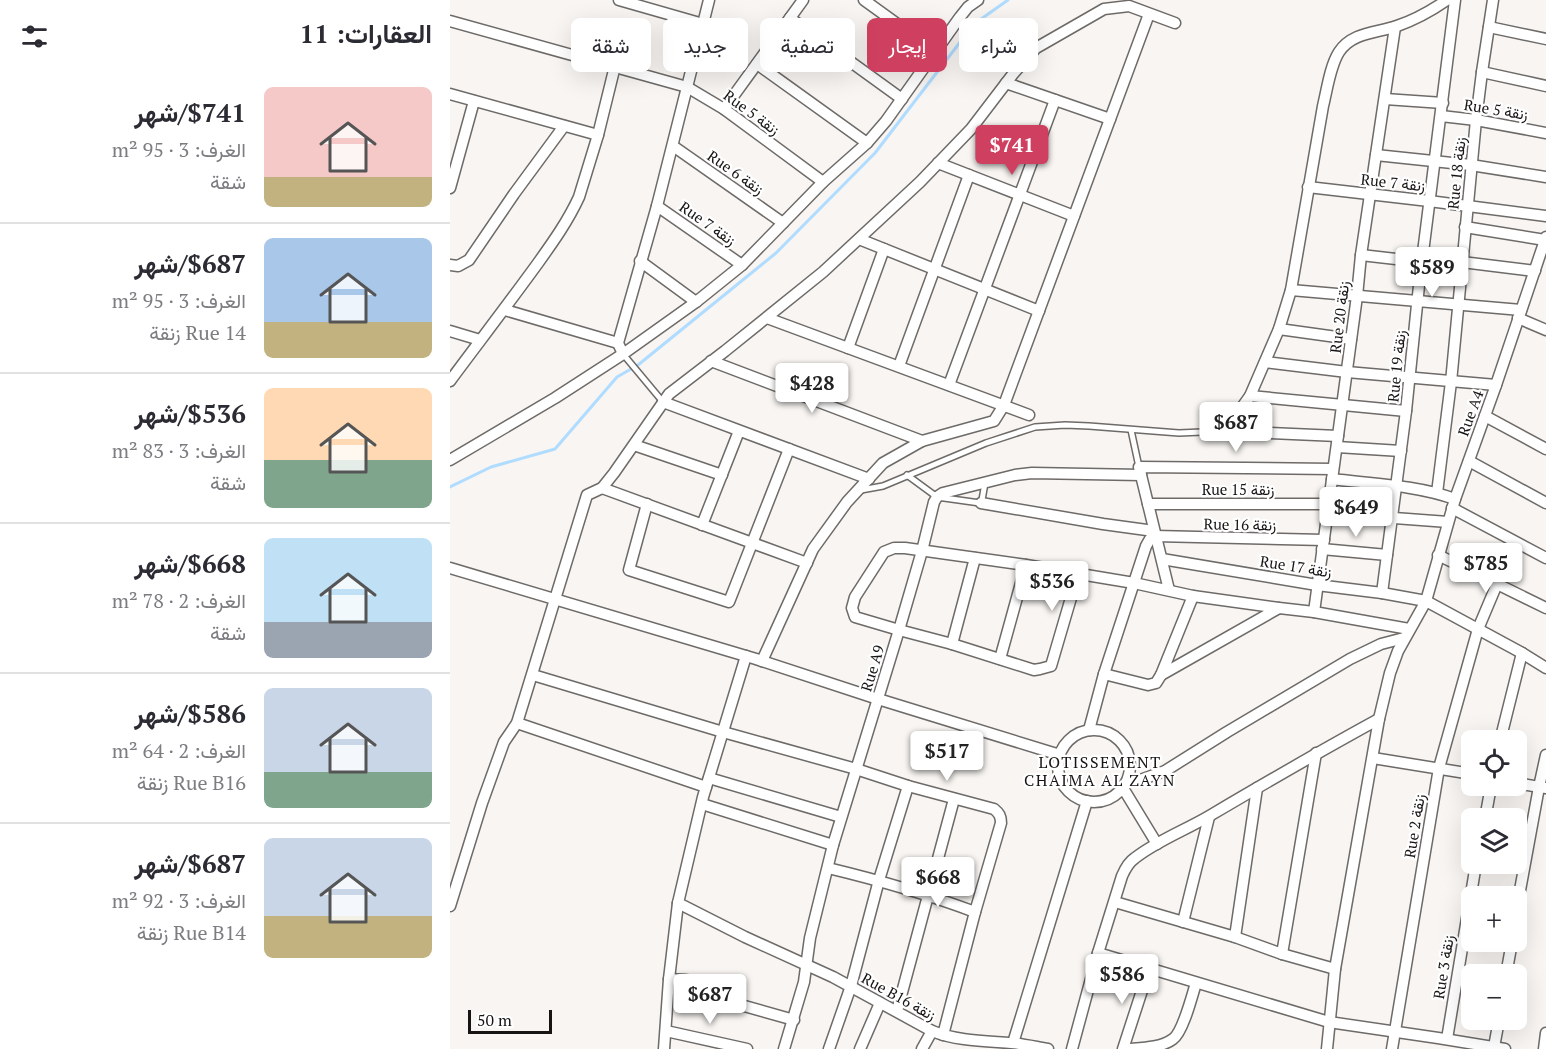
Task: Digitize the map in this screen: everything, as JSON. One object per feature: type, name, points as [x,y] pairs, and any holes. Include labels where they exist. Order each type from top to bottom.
[{"type":"street","points":[[620,0],[683,18]]},
{"type":"street","points":[[704,18],[709,0]]},
{"type":"street","points":[[790,18],[803,0]]},
{"type":"street","points":[[864,0],[889,18]]},
{"type":"street","points":[[947,33],[964,4],[978,0]]},
{"type":"street","points":[[1225,431],[1250,396],[1279,329],[1291,290],[1323,106],[1338,53],[1350,42],[1364,34],[1395,27],[1434,10],[1447,0]]},
{"type":"street","name":"Rue 19 زنقة","points":[[1382,593],[1455,0]]},
{"type":"street","name":"Rue 18 زنقة","points":[[1437,492],[1451,382],[1476,120],[1492,0]]},
{"type":"street","points":[[450,906],[489,782],[504,742],[517,723],[533,675],[587,495],[602,488],[614,474],[669,394],[823,272],[920,182],[971,129],[1036,48],[1104,9],[1129,6],[1175,23]]},
{"type":"street","points":[[762,661],[813,549],[847,502],[883,463],[922,441],[994,421],[1005,405],[1149,14]]},
{"type":"street","name":"Rue 5 زنقة","points":[[450,21],[571,54]]},
{"type":"street","name":"Rue 20 زنقة","points":[[1314,612],[1395,27]]},
{"type":"street","points":[[1489,27],[1546,39]]},
{"type":"street","points":[[724,109],[760,60]]},
{"type":"street","points":[[757,64],[867,143]]},
{"type":"street","points":[[855,65],[902,99]]},
{"type":"street","points":[[450,381],[505,310],[575,206],[598,135],[614,72]]},
{"type":"street","name":"Rue 5 زنقة","points":[[636,72],[687,87],[724,109],[823,182]]},
{"type":"street","points":[[623,354],[618,343],[657,206],[691,72]]},
{"type":"street","points":[[450,460],[555,398],[623,354],[696,302],[742,265],[823,182],[867,143],[922,72]]},
{"type":"street","points":[[1482,72],[1546,86]]},
{"type":"street","points":[[1006,83],[1110,119]]},
{"type":"street","points":[[450,94],[598,135]]},
{"type":"street","points":[[1385,99],[1443,103]]},
{"type":"street","points":[[949,385],[1055,100]]},
{"type":"street","points":[[450,188],[474,101]]},
{"type":"street","name":"Rue 5 زنقة","points":[[1441,116],[1546,133]]},
{"type":"street","points":[[450,265],[458,266],[469,260],[564,126]]},
{"type":"street","name":"Rue 6 زنقة","points":[[673,146],[783,223]]},
{"type":"street","points":[[1376,155],[1472,165],[1546,177]]},
{"type":"street","points":[[939,163],[1074,216]]},
{"type":"street","points":[[898,366],[969,175]]},
{"type":"street","name":"Rue 7 زنقة","points":[[1308,187],[1546,216]]},
{"type":"street","name":"Rue 7 زنقة","points":[[657,206],[742,265]]},
{"type":"street","points":[[1465,227],[1546,239]]},
{"type":"street","points":[[859,239],[1039,311]]},
{"type":"street","name":"Rue A4","points":[[1327,1049],[1335,969],[1379,719],[1390,673],[1406,633],[1426,600],[1454,503],[1546,239]]},
{"type":"street","points":[[848,348],[884,249]]},
{"type":"street","points":[[1362,255],[1422,262]]},
{"type":"street","points":[[640,261],[696,302]]},
{"type":"street","points":[[1462,262],[1535,271]]},
{"type":"street","points":[[1291,290],[1458,304],[1520,314],[1546,330]]},
{"type":"street","points":[[505,310],[618,343]]},
{"type":"street","points":[[767,318],[1029,415]]},
{"type":"street","points":[[1279,329],[1351,339]]},
{"type":"street","points":[[450,331],[480,340]]},
{"type":"street","points":[[711,361],[922,441]]},
{"type":"street","points":[[1265,362],[1347,372],[1496,385]]},
{"type":"street","points":[[1250,396],[1406,411]]},
{"type":"street","points":[[663,402],[869,479]]},
{"type":"street","points":[[1485,416],[1546,449]]},
{"type":"street","points":[[702,525],[739,431]]},
{"type":"street","points":[[1225,431],[1337,441],[1401,451]]},
{"type":"street","points":[[634,445],[722,475]]},
{"type":"street","points":[[647,504],[628,570],[729,602],[789,449]]},
{"type":"street","points":[[1468,461],[1546,503]]},
{"type":"street","points":[[1140,471],[1169,590]]},
{"type":"street","points":[[938,496],[1015,475],[1032,473],[1140,471],[1333,474],[1437,492],[1546,558]]},
{"type":"street","points":[[602,488],[807,563]]},
{"type":"street","name":"Rue A9","points":[[784,1049],[804,982],[810,938],[833,845],[899,630],[922,551],[930,512],[938,496]]},
{"type":"street","name":"Rue 16 زنقة","points":[[981,503],[1155,534],[1323,544],[1388,555]]},
{"type":"street","name":"Rue 15 زنقة","points":[[1148,504],[1328,509],[1448,522]]},
{"type":"street","points":[[1089,730],[1104,674],[1146,546],[1155,534]]},
{"type":"street","points":[[1077,574],[1051,666],[1041,669],[1034,670],[855,616],[852,608],[855,597],[884,552],[899,548],[1026,565],[1134,583],[1192,596],[1314,612],[1406,633]]},
{"type":"street","points":[[1438,555],[1546,608]]},
{"type":"street","points":[[952,644],[975,558]]},
{"type":"street","name":"Rue 17 زنقة","points":[[1162,559],[1317,585],[1426,600],[1545,665]]},
{"type":"street","points":[[1000,659],[1026,565]]},
{"type":"street","points":[[450,568],[746,656],[1060,755]]},
{"type":"street","name":"Rue 2 زنقة","points":[[1392,1049],[1439,768],[1478,628],[1497,584]]},
{"type":"street","points":[[1104,674],[1148,685],[1156,683],[1192,596]]},
{"type":"street","points":[[1161,675],[1279,608]]},
{"type":"street","points":[[1125,784],[1165,771],[1350,659],[1406,633]]},
{"type":"street","points":[[1503,730],[1522,653]]},
{"type":"street","points":[[664,1049],[678,903],[702,804],[746,656]]},
{"type":"street","points":[[533,675],[908,786],[994,809],[1001,818],[943,1035]]},
{"type":"street","points":[[1072,1049],[1098,953],[1125,869],[1133,859],[1379,719]]},
{"type":"street","points":[[517,723],[708,783],[841,817]]},
{"type":"street","points":[[1089,730],[1110,734],[1119,740],[1130,759],[1130,769],[1125,784],[1116,795],[1107,800],[1097,802],[1076,797],[1060,779],[1058,767],[1064,746],[1080,733],[1089,730]]},
{"type":"street","points":[[1282,954],[1316,753]]},
{"type":"street","points":[[1521,886],[1542,788],[1546,755]]},
{"type":"street","points":[[1373,758],[1461,772]]},
{"type":"street","points":[[1125,784],[1157,844]]},
{"type":"street","points":[[1527,785],[1542,788]]},
{"type":"street","points":[[829,1049],[851,986],[879,880],[908,786]]},
{"type":"street","points":[[1235,937],[1257,788]]},
{"type":"street","points":[[897,1011],[954,799]]},
{"type":"street","points":[[1013,1043],[1087,801]]},
{"type":"street","points":[[702,804],[833,845]]},
{"type":"street","points":[[1184,922],[1209,817]]},
{"type":"street","points":[[828,868],[927,894],[975,912]]},
{"type":"street","name":"Rue 3 زنقة","points":[[1440,1042],[1474,874]]},
{"type":"street","points":[[1115,902],[1335,969]]},
{"type":"street","name":"Rue B16 زنقة","points":[[678,903],[851,986],[932,1031],[961,1044],[1013,1043],[1048,1049]]},
{"type":"street","points":[[1098,953],[1329,1022],[1395,1032],[1440,1042],[1492,1048],[1496,1030]]},
{"type":"street","points":[[1123,1049],[1149,969]]},
{"type":"street","points":[[669,979],[701,983],[711,996],[716,998],[794,1020]]},
{"type":"street","points":[[1128,1049],[1151,1047],[1174,1039],[1180,1031],[1196,983]]},
{"type":"street","points":[[860,1049],[880,1003]]},
{"type":"street","points":[[666,1031],[747,1049]]},
{"type":"street","points":[[922,1049],[932,1031]]},
{"type":"street","points":[[1544,1049],[1546,1034]]},
{"type":"lane","points":[[623,354],[663,402]]},
{"type":"lane","points":[[858,490],[883,486],[986,443],[1035,427],[1065,425],[1179,433],[1225,431]]},
{"type":"lane","points":[[1131,430],[1140,471]]},
{"type":"lane","points":[[907,475],[938,496],[981,503],[985,483]]},
{"type":"waterway","points":[[450,487],[491,467],[555,449],[617,377],[638,365],[776,253],[875,153],[974,24],[1008,0]]},
{"type":"district","name":"LOTISSEMENT CHAIMA AL ZAYN","points":[[1100,771]]}]
